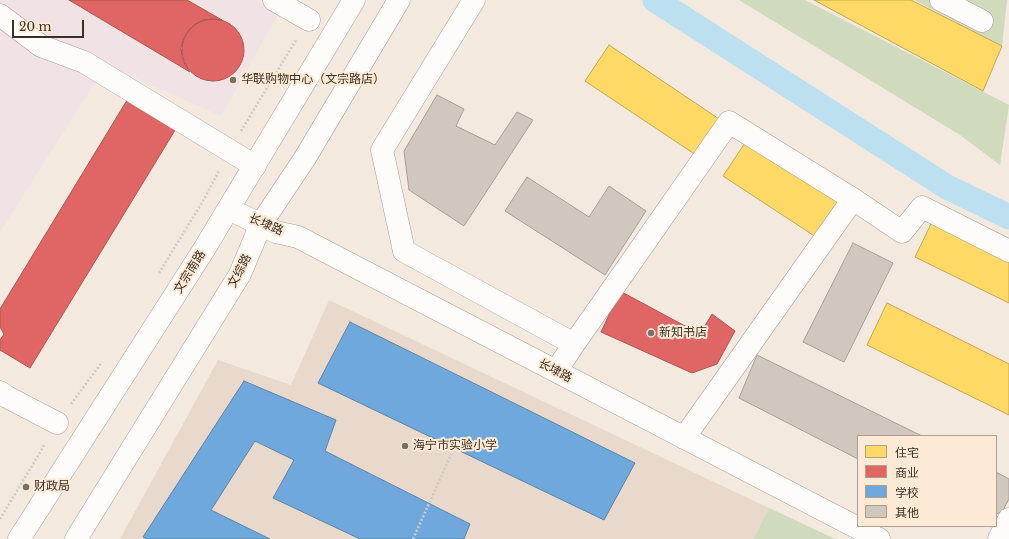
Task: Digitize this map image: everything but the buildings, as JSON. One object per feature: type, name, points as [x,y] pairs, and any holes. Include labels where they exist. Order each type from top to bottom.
[{"type":"main road","points":[[274,0],[309,20]]},
{"type":"main road","name":"文宗南路","points":[[19,539],[203,251],[354,0]]},
{"type":"main road","name":"文综路","points":[[76,539],[240,274],[261,224],[305,158],[399,0]]},
{"type":"main road","points":[[474,0],[382,150],[404,251],[574,344]]},
{"type":"main road","points":[[941,0],[982,21]]},
{"type":"main road","points":[[0,15],[41,46],[84,62],[255,166]]},
{"type":"main road","points":[[556,371],[729,122],[902,232],[922,207],[1009,251]]},
{"type":"main road","points":[[684,438],[852,199]]},
{"type":"main road","name":"长埭路","points":[[228,209],[276,232],[298,237],[879,539]]},
{"type":"main road","points":[[0,392],[58,423]]},
{"type":"main road","points":[[999,539],[1009,519]]},
{"type":"path","points":[[158,275],[203,201],[246,120],[309,20]]},
{"type":"path","points":[[0,519],[58,423],[102,362]]},
{"type":"path","points":[[413,539],[454,448]]},
{"type":"shaded area","points":[[0,0],[255,0],[280,11],[221,116],[106,65],[0,232]]},
{"type":"shaded area","name":"海宁市实验小学","points":[[329,300],[835,539],[120,539],[218,360],[291,385]]},
{"type":"green space","points":[[739,0],[805,0],[1009,105],[1000,165],[960,135]]},
{"type":"green space","points":[[914,0],[1007,0],[1002,46]]},
{"type":"green space","points":[[769,508],[835,539],[754,539]]},
{"type":"waterway","points":[[655,0],[947,187],[1009,217]]},
{"type":"place","name":"华联购物中心（文宗路店）","points":[[233,80]]},
{"type":"place","name":"新知书店","points":[[651,333]]},
{"type":"place","name":"海宁市实验小学","points":[[405,446]]},
{"type":"place","name":"财政局","points":[[26,487]]}]
